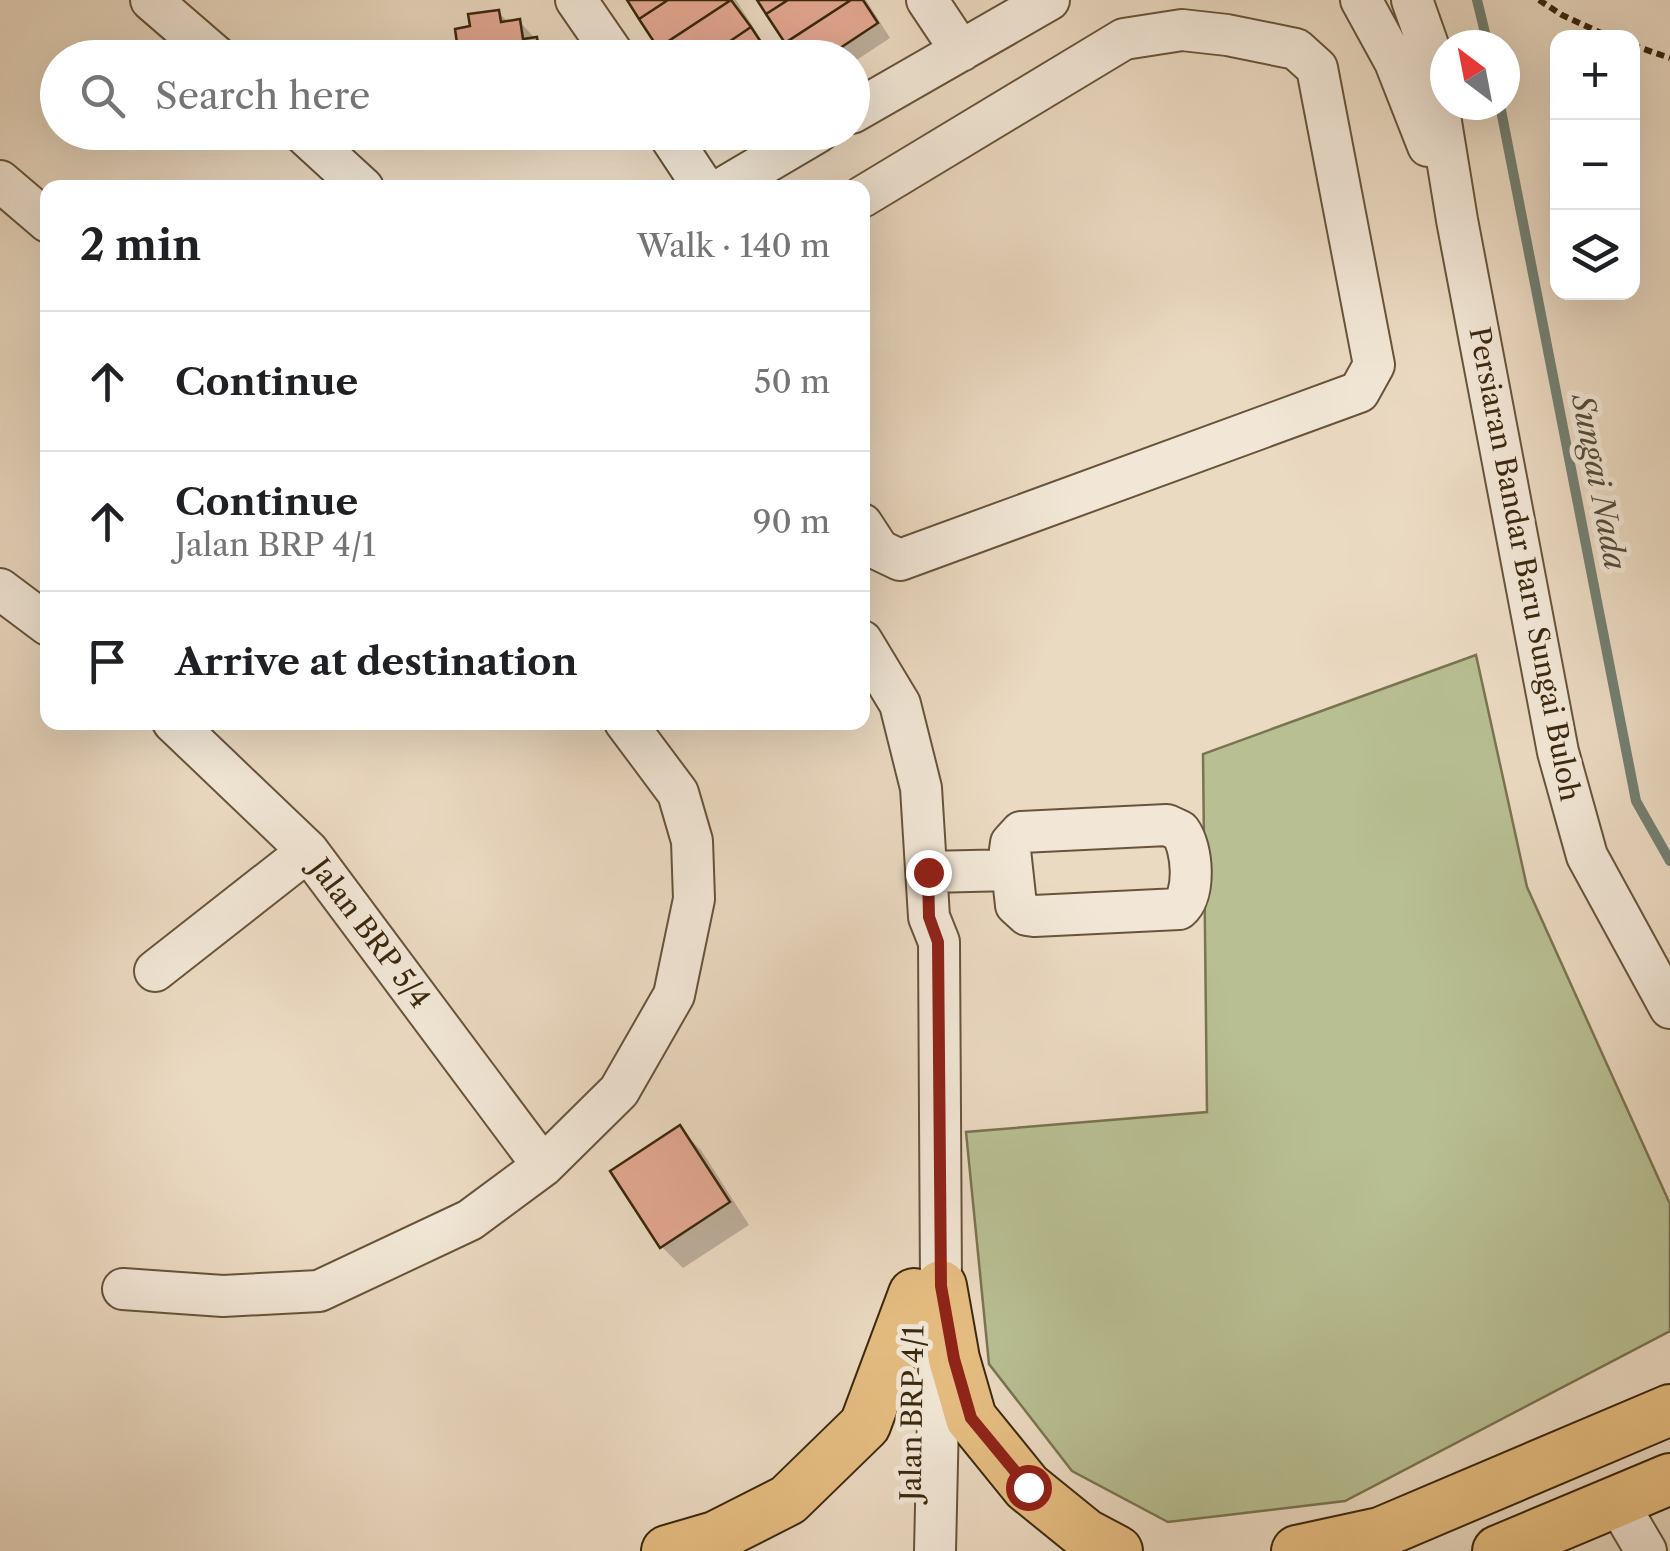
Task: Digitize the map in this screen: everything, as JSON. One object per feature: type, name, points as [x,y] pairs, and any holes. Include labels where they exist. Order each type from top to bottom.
[{"type":"main road","points":[[667,1551],[715,1537],[788,1500],[865,1425],[928,1290]]},
{"type":"main road","points":[[928,1290],[971,1418],[1028,1487],[1084,1534],[1116,1551]]},
{"type":"main road","points":[[1297,1551],[1380,1533],[1670,1410]]},
{"type":"main road","points":[[1498,1551],[1670,1479]]},
{"type":"street","points":[[151,0],[197,40]]},
{"type":"street","points":[[576,0],[604,40]]},
{"type":"street","points":[[927,0],[960,50]]},
{"type":"street","points":[[870,102],[1048,0]]},
{"type":"street","points":[[1362,0],[1395,62],[1457,220]]},
{"type":"street","points":[[1412,0],[1429,48],[1457,220]]},
{"type":"street","points":[[870,192],[1124,38],[1182,30],[1227,34],[1296,49],[1317,68],[1374,365],[1359,392],[900,560],[879,550],[870,536]]},
{"type":"street","points":[[322,150],[354,180]]},
{"type":"street","points":[[679,150],[699,180]]},
{"type":"street","points":[[737,180],[787,150]]},
{"type":"street","points":[[0,181],[40,215]]},
{"type":"street","name":"Persiaran Bandar Baru Sungai Buloh","points":[[1457,220],[1558,752],[1587,856],[1670,1008]]},
{"type":"street","points":[[0,589],[40,619]]},
{"type":"street","name":"Jalan BRP 4/1","points":[[870,655],[900,704],[921,788],[928,872],[929,917],[917,944],[935,1551]]},
{"type":"street","name":"Jalan BRP 5/4","points":[[181,730],[308,850],[542,1166]]},
{"type":"street","points":[[122,1289],[223,1296],[319,1291],[470,1220],[542,1166],[619,1091],[674,995],[694,899],[692,841],[678,793],[632,730]]},
{"type":"street","points":[[156,972],[308,850]]},
{"type":"street","points":[[928,872],[1012,870]]},
{"type":"street","name":"Jalan BRP 4/1","points":[[909,1551],[928,1290]]},
{"type":"street","points":[[1616,1500],[1646,1551]]},
{"type":"path","points":[[1539,0],[1595,30]]},
{"type":"path","points":[[1640,48],[1670,58]]},
{"type":"green space","points":[[1476,655],[1527,887],[1670,1204],[1670,1331],[1345,1501],[1168,1522],[1072,1471],[989,1364],[966,1132],[1207,1112],[1203,754]]},
{"type":"building","points":[[627,0],[668,0],[639,19]]},
{"type":"building","points":[[668,0],[731,0],[670,40],[653,40],[639,19]]},
{"type":"building","points":[[731,0],[751,27],[732,40],[670,40]]},
{"type":"building","points":[[757,0],[788,0],[766,14]]},
{"type":"building","points":[[788,0],[851,0],[790,40],[783,40],[766,14]]},
{"type":"building","points":[[851,0],[863,0],[878,23],[852,40],[790,40]]},
{"type":"building","points":[[499,10],[501,22],[520,19],[523,39],[537,40],[457,40],[455,29],[470,26],[468,14]]},
{"type":"building","points":[[751,27],[760,40],[732,40]]},
{"type":"building","points":[[680,1125],[730,1202],[660,1248],[610,1171]]},
{"type":"waterway","name":"Sungai Nada","points":[[1477,0],[1484,30]]},
{"type":"waterway","name":"Sungai Nada","points":[[1503,120],[1636,801],[1670,861]]},
{"type":"route","points":[[928,872],[929,917],[938,942],[941,1286],[954,1359],[971,1418],[1028,1487]]}]
